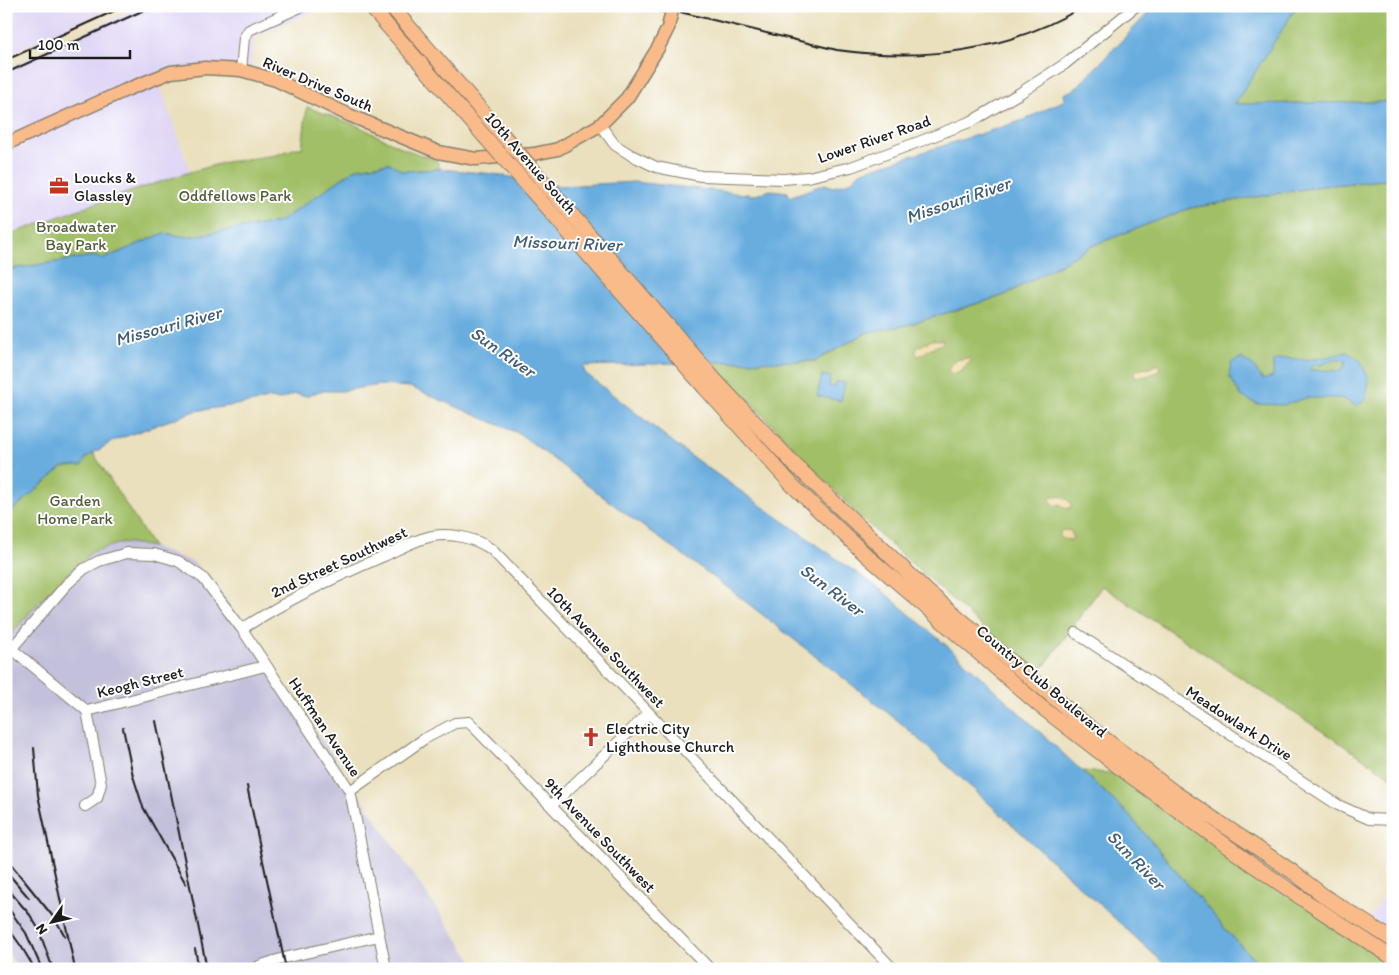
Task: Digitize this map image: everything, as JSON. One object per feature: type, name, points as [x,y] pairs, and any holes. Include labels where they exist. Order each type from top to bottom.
[{"type":"highway","name":"10th Avenue South","points":[[370,6],[711,384]]},
{"type":"highway","name":"10th Avenue South","points":[[391,6],[711,384]]},
{"type":"highway","name":"Country Club Boulevard","points":[[711,384],[920,585],[1078,719],[1174,792],[1324,896],[1393,940]]},
{"type":"highway","name":"Country Club Boulevard","points":[[711,384],[785,478],[805,498],[866,555],[1040,706],[1128,774],[1253,865],[1393,958]]},
{"type":"main road","name":"River Drive South","points":[[6,144],[171,72],[205,68],[241,70],[276,80],[349,116],[438,152],[476,159],[534,154],[558,149],[600,125],[627,98],[658,48],[668,28],[673,6]]},
{"type":"street","points":[[241,70],[244,38],[249,30],[303,6]]},
{"type":"street","name":"Lower River Road","points":[[600,125],[615,145],[656,167],[701,176],[783,179],[816,175],[851,167],[972,120],[1020,93],[1065,64],[1136,6]]},
{"type":"street","name":"2nd Street Southwest","points":[[242,629],[270,611],[360,566],[430,536],[454,535]]},
{"type":"street","name":"10th Avenue Southwest","points":[[454,535],[479,542],[491,549],[893,969]]},
{"type":"street","name":"Huffman Avenue","points":[[9,652],[66,585],[84,569],[100,561],[127,553],[154,554],[178,561],[203,578],[242,629],[350,791],[386,969]]},
{"type":"street","name":"Meadowlark Drive","points":[[1076,633],[1338,805],[1369,820],[1393,820]]},
{"type":"street","name":"Keogh Street","points":[[9,652],[87,711],[265,666]]},
{"type":"street","points":[[85,806],[96,798],[100,784],[87,711]]},
{"type":"street","points":[[551,806],[649,713]]},
{"type":"street","name":"9th Avenue Southwest","points":[[350,791],[424,739],[455,722],[469,722],[710,969]]},
{"type":"street","points":[[259,966],[284,958],[379,936]]},
{"type":"shaded area","points":[[6,6],[115,6],[6,56]]},
{"type":"shaded area","points":[[141,6],[325,6],[254,37],[250,72],[241,70],[157,77],[190,172],[93,204],[6,236],[6,69]]},
{"type":"shaded area","points":[[124,542],[153,547],[193,562],[213,581],[478,969],[19,969],[6,950],[6,640],[47,593],[92,552]]},
{"type":"shaded area","points":[[1389,887],[1393,889],[1393,940],[1370,919]]},
{"type":"green space","points":[[1297,6],[1393,6],[1393,99],[1380,102],[1234,104]]},
{"type":"green space","name":"Oddfellows Park","points":[[307,107],[358,126],[402,148],[437,161],[440,169],[402,171],[389,163],[357,168],[279,222],[186,237],[164,233],[103,259],[93,256],[6,270],[6,236],[93,204],[190,172],[226,162],[276,155],[296,148],[302,148]]},
{"type":"green space","points":[[1393,179],[1393,778],[1102,586],[1037,676],[860,517],[712,362],[815,361],[868,332],[907,325],[1005,295],[1094,245],[1190,208],[1322,186]]},
{"type":"green space","name":"Garden Home Park","points":[[90,448],[153,547],[124,542],[92,552],[47,593],[6,640],[6,509],[36,479]]},
{"type":"green space","points":[[1082,771],[1122,774],[1393,964],[1393,969],[1263,969],[1226,930],[1129,815]]},
{"type":"sand","points":[[932,340],[944,341],[919,356],[916,354],[918,347]]},
{"type":"sand","points":[[967,358],[971,362],[962,371],[953,374],[949,372],[948,369],[956,360]]},
{"type":"sand","points":[[1155,365],[1160,367],[1158,372],[1135,377],[1137,370],[1151,368]]},
{"type":"sand","points":[[1054,496],[1066,499],[1071,504],[1071,507],[1066,509],[1060,504],[1055,506],[1050,500]]},
{"type":"sand","points":[[1063,530],[1071,531],[1073,537],[1071,540],[1063,539],[1060,536],[1060,532]]},
{"type":"sand","points":[[1385,680],[1388,681],[1391,690],[1387,695],[1383,694],[1382,683]]},
{"type":"water","points":[[1155,6],[1297,6],[1235,104],[1380,102],[1393,99],[1393,179],[1322,186],[1190,208],[1094,245],[1005,295],[907,325],[868,332],[815,361],[583,366],[585,373],[688,454],[881,590],[953,651],[1129,815],[1226,930],[1263,969],[1170,969],[902,724],[723,584],[520,434],[410,387],[380,385],[341,391],[320,391],[307,396],[295,394],[278,400],[272,398],[195,411],[113,441],[86,458],[82,466],[63,467],[6,516],[6,270],[93,256],[103,259],[164,233],[186,237],[279,222],[357,168],[390,163],[402,171],[440,169],[494,174],[559,186],[634,182],[756,195],[770,190],[788,192],[789,197],[825,184],[833,187],[850,182],[860,172],[1024,120],[1065,100],[1064,94],[1075,89]]},
{"type":"water","points":[[1347,352],[1361,361],[1369,380],[1366,398],[1357,406],[1341,398],[1306,398],[1284,405],[1257,404],[1241,396],[1229,376],[1231,363],[1241,358],[1252,365],[1263,380],[1273,377],[1273,361],[1286,358],[1306,360]],"holes":[[[1333,360],[1346,360],[1342,371],[1310,370],[1312,365],[1320,365]]]},
{"type":"water","points":[[822,375],[831,377],[829,386],[835,387],[837,381],[845,383],[841,401],[817,396]]},
{"type":"railway","points":[[6,60],[125,6]]},
{"type":"railway","points":[[6,73],[153,6]]},
{"type":"railway","points":[[622,6],[663,12]]},
{"type":"railway","points":[[655,6],[837,50],[902,55],[965,50],[995,43],[1026,34],[1055,22],[1084,6]]},
{"type":"railway","points":[[156,721],[207,969]]},
{"type":"railway","points":[[123,728],[133,776],[143,807],[186,884]]},
{"type":"railway","points":[[34,748],[38,795],[75,969]]},
{"type":"railway","points":[[247,786],[286,969]]},
{"type":"railway","points":[[6,858],[55,919],[65,936]]},
{"type":"railway","points":[[6,871],[29,898]]},
{"type":"railway","points":[[6,887],[30,915],[38,928],[53,969]]},
{"type":"railway","points":[[6,905],[26,933],[42,969]]},
{"type":"railway","points":[[6,925],[35,969]]},
{"type":"railway","points":[[195,949],[199,969]]},
{"type":"place","name":"Loucks & Glassley","points":[[59,186]]},
{"type":"place","name":"Electric City Lighthouse Church","points":[[591,737]]},
{"type":"water label","name":"Missouri River","points":[[958,200]]},
{"type":"water label","name":"Missouri River","points":[[567,243]]},
{"type":"water label","name":"Missouri River","points":[[168,326]]},
{"type":"water label","name":"Sun River","points":[[503,352]]},
{"type":"water label","name":"Sun River","points":[[832,590]]},
{"type":"water label","name":"Sun River","points":[[1136,860]]},
{"type":"park label","name":"Broadwater Bay Park","points":[[76,235]]}]
